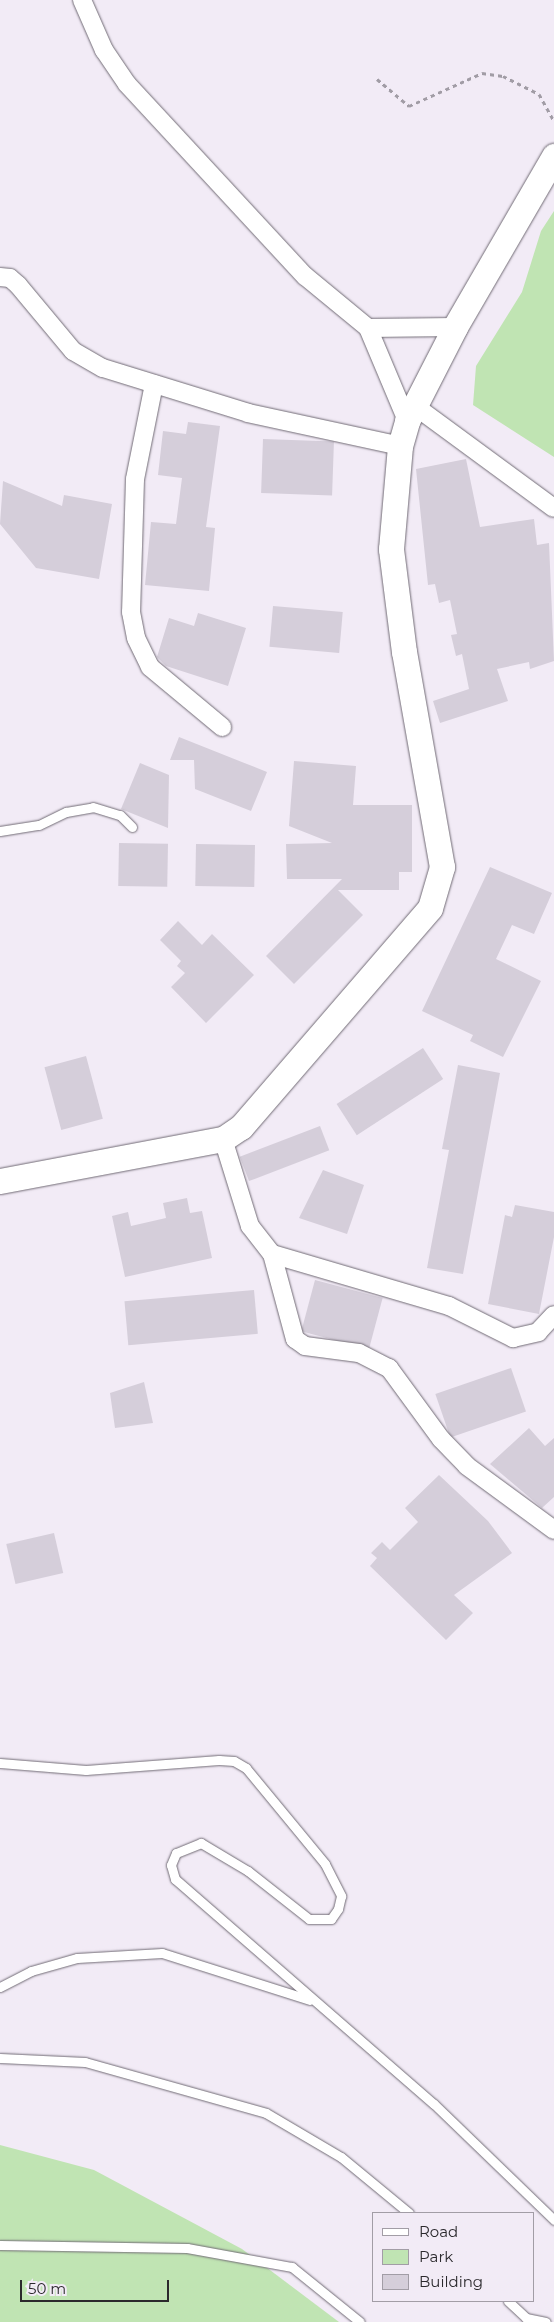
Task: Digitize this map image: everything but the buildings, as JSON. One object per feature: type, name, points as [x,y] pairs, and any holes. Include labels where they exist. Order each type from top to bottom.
[{"type":"street","points":[[82,0],[104,50],[127,84],[305,276],[368,328],[411,414],[554,508]]},
{"type":"street","points":[[0,1181],[224,1140],[241,1127],[417,923],[440,888],[442,867],[435,811],[394,588],[392,514],[400,446],[411,414],[455,327],[554,156]]},
{"type":"street","points":[[0,277],[10,278],[18,285],[54,331],[86,360],[154,384],[300,427],[400,446]]},
{"type":"street","points":[[368,328],[455,327]]},
{"type":"street","points":[[154,384],[135,479],[133,621],[150,667],[222,727]]},
{"type":"street","points":[[224,1140],[250,1226],[272,1254],[295,1338],[305,1346],[359,1353],[389,1368],[441,1439],[467,1466],[554,1530]]},
{"type":"street","points":[[272,1254],[449,1306],[513,1338],[538,1332],[554,1315]]},
{"type":"lane","points":[[0,831],[39,826],[66,812],[93,807],[120,815],[132,827]]},
{"type":"lane","points":[[0,1763],[86,1770],[234,1761],[246,1768],[325,1864],[341,1896],[338,1909],[331,1919],[309,1919],[248,1871],[201,1843],[176,1853],[171,1865],[175,1879],[434,2104],[554,2220]]},
{"type":"lane","points":[[0,1987],[31,1971],[77,1958],[162,1953],[251,1985],[312,2000]]},
{"type":"lane","points":[[0,2058],[86,2062],[266,2113],[341,2157],[408,2212]]},
{"type":"lane","points":[[0,2245],[187,2248],[292,2267],[360,2322]]},
{"type":"lane","points":[[509,2302],[526,2318],[546,2322]]},
{"type":"path","points":[[377,79],[409,106],[482,74],[503,76],[539,94],[554,121]]},
{"type":"green space","points":[[554,211],[554,457],[473,405],[476,366],[522,292],[541,231]]},
{"type":"green space","points":[[0,2145],[94,2170],[242,2249],[339,2322],[0,2322]]}]
